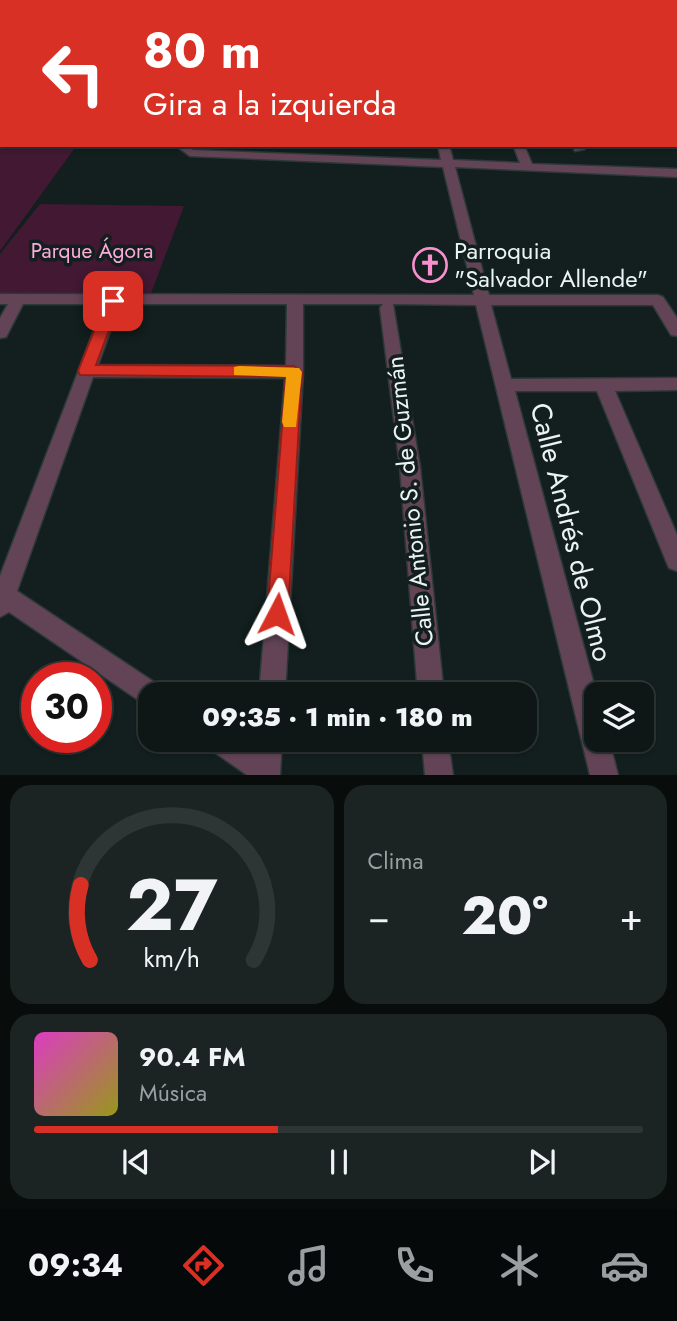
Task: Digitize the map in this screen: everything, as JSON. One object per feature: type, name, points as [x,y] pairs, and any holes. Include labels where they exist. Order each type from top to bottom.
[{"type":"street","points":[[181,147],[190,153],[310,152],[371,160],[677,173]]},
{"type":"street","points":[[370,147],[371,160]]},
{"type":"street","points":[[443,147],[447,162]]},
{"type":"street","points":[[519,147],[527,166]]},
{"type":"street","name":"Calle Andrés de Olmo","points":[[447,162],[604,775]]},
{"type":"street","points":[[0,299],[295,302],[658,300],[677,331]]},
{"type":"street","points":[[0,333],[18,299]]},
{"type":"street","points":[[113,301],[1,598],[138,687]]},
{"type":"street","points":[[273,682],[294,372],[295,302]]},
{"type":"street","name":"Calle Antonio S. de Guzmán","points":[[388,308],[410,467],[430,682]]},
{"type":"street","points":[[86,371],[294,372]]},
{"type":"street","points":[[603,384],[677,561]]},
{"type":"street","points":[[504,385],[677,384]]},
{"type":"street","points":[[236,752],[267,774]]},
{"type":"street","points":[[267,774],[268,752]]},
{"type":"street","points":[[436,752],[439,775]]},
{"type":"green space","points":[[0,147],[76,147],[0,251]]},
{"type":"green space","name":"Parque Ágora","points":[[40,204],[184,206],[150,296],[0,298],[0,254]]},
{"type":"slow traffic","points":[[239,371],[294,372],[290,422]]},
{"type":"place","name":"Parroquia \"Salvador Allende\"","points":[[430,265]]},
{"type":"route","points":[[113,301],[86,371],[294,372],[277,614]]}]
